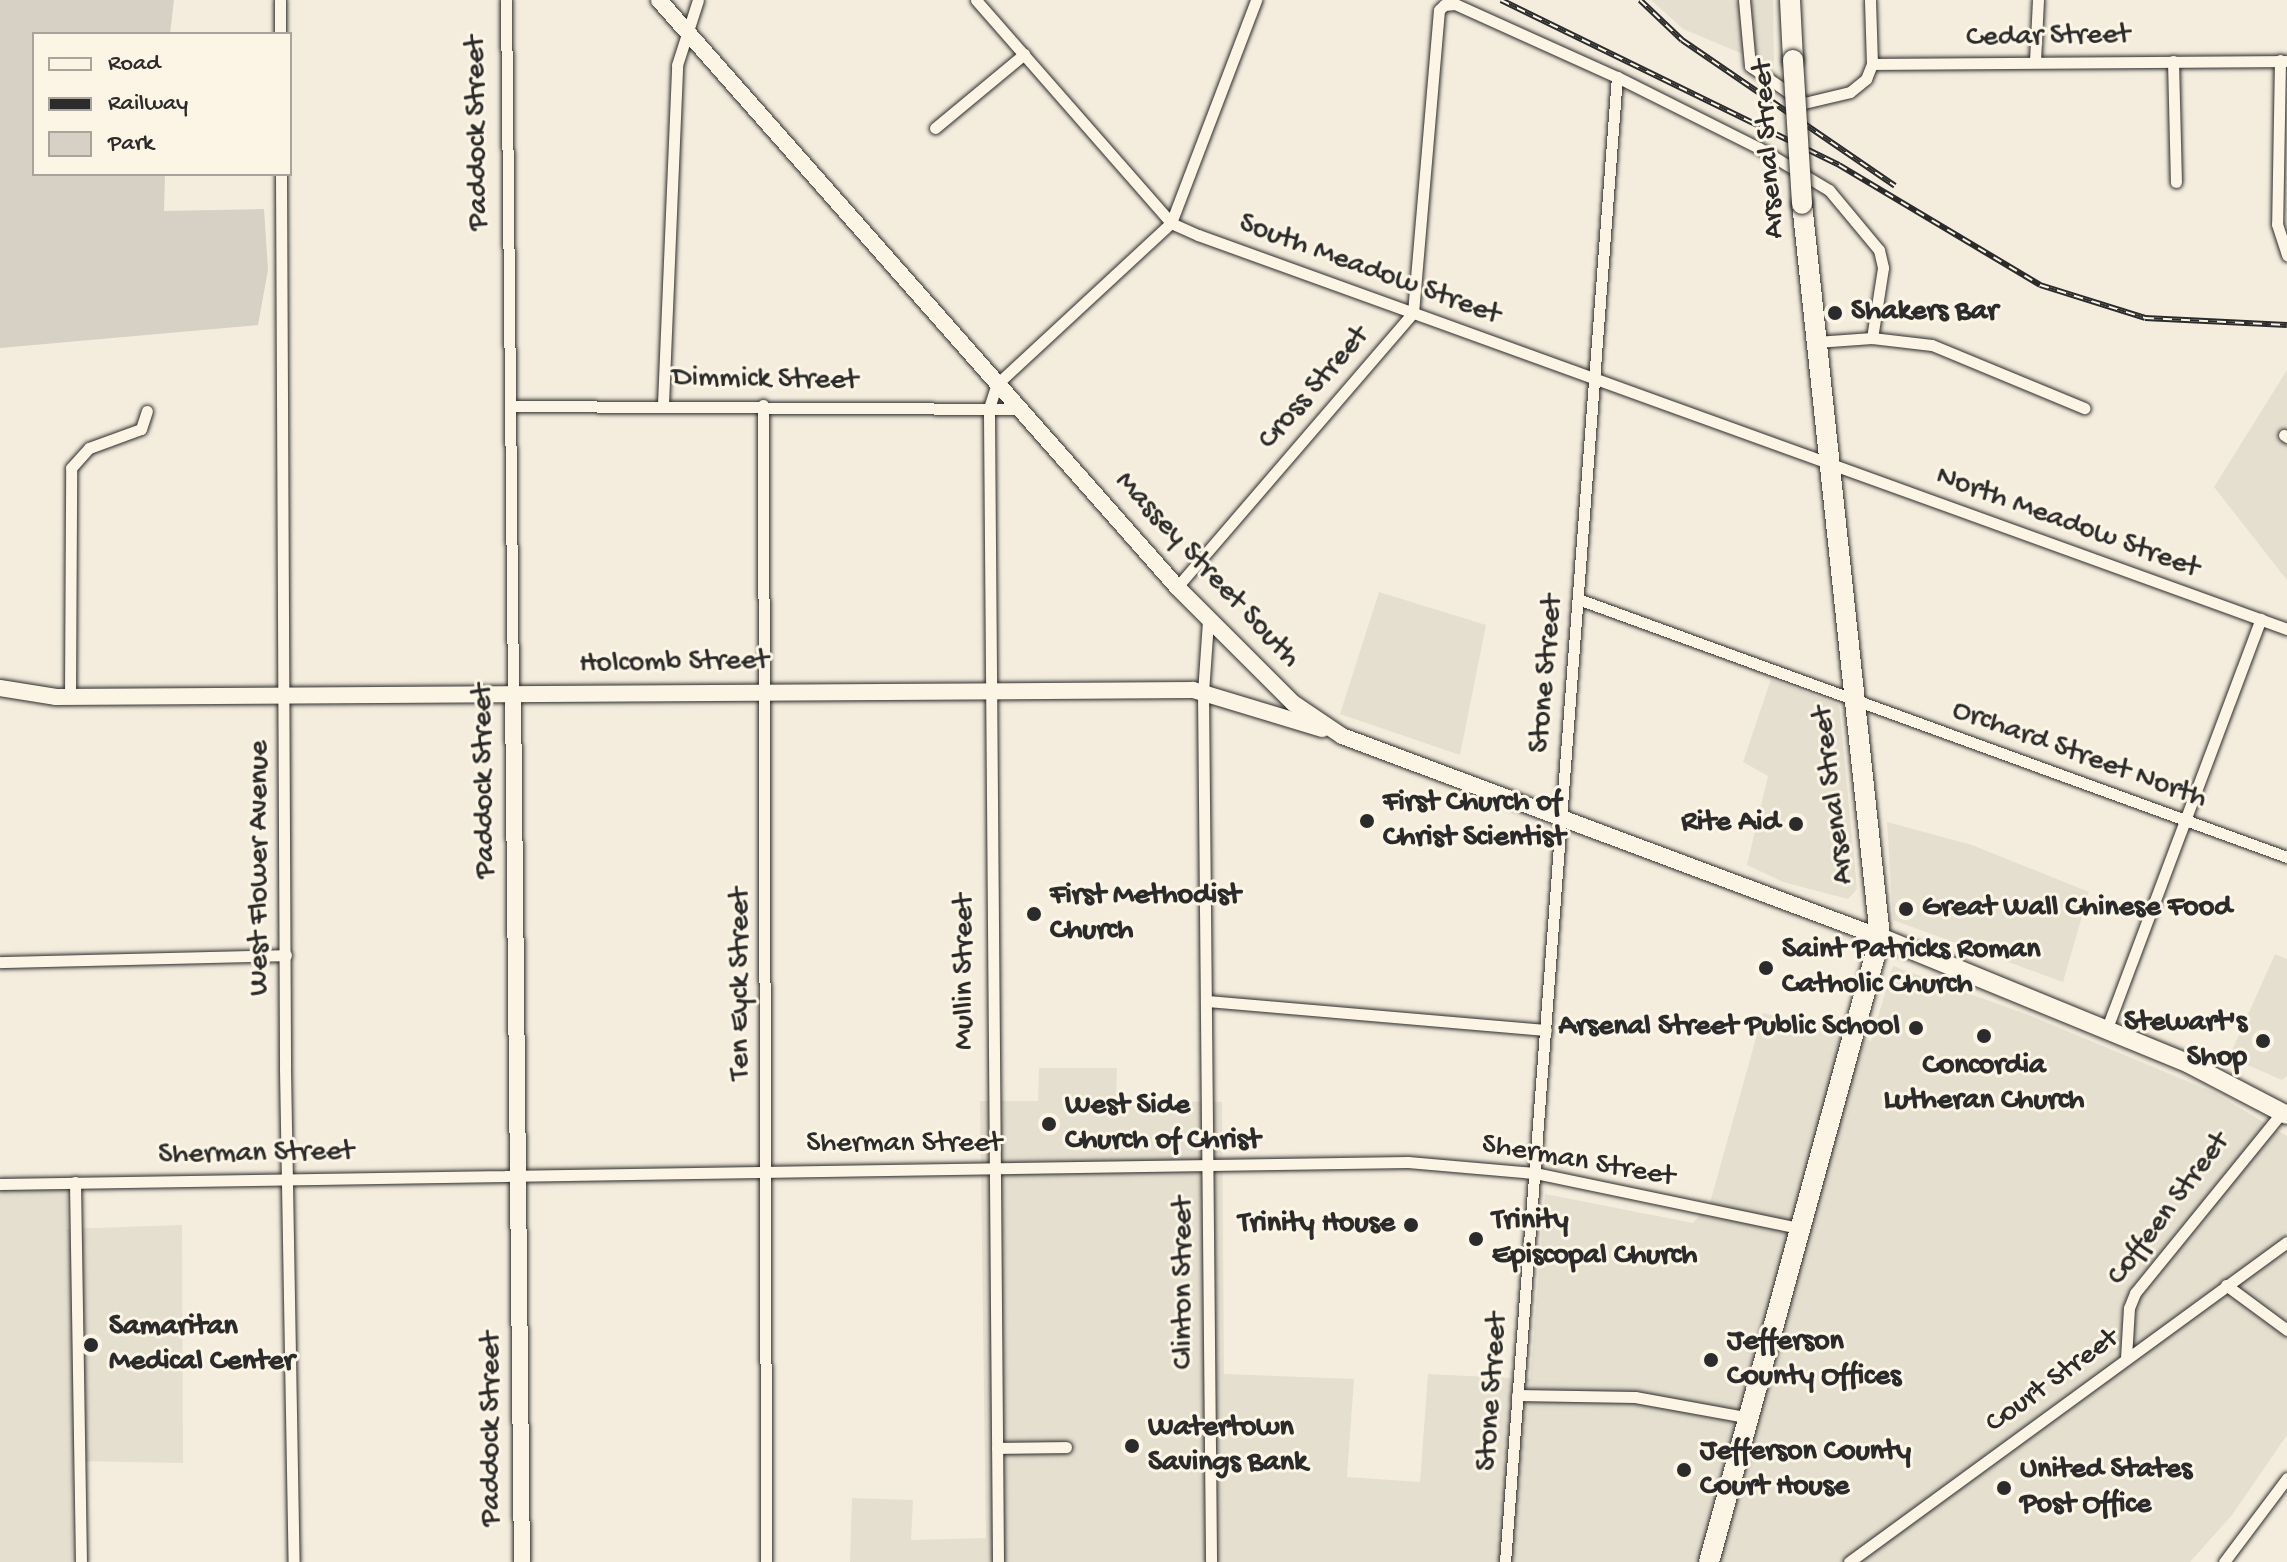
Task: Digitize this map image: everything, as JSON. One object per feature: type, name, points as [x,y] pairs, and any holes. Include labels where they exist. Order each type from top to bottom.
[{"type":"highway","name":"Arsenal Street","points":[[1709,1562],[1880,937],[1802,204],[1790,0]]},
{"type":"main road","name":"Massey Street South","points":[[659,0],[1177,587],[1293,703],[1342,736],[1880,937]]},
{"type":"main road","name":"Holcomb Street","points":[[0,688],[70,697],[988,689],[1203,692],[1342,736]]},
{"type":"main road","name":"Paddock Street","points":[[513,694],[522,1562]]},
{"type":"main road","points":[[1880,937],[2107,1028],[2285,1111]]},
{"type":"street","points":[[280,0],[280,32]]},
{"type":"street","name":"Paddock Street","points":[[506,0],[513,694]]},
{"type":"street","points":[[663,404],[677,65],[698,0]]},
{"type":"street","name":"South Meadow Street","points":[[976,0],[1171,223],[1830,465]]},
{"type":"street","points":[[1744,0],[1750,66],[1804,103],[1850,92],[1866,79],[1872,64],[1870,0]]},
{"type":"street","points":[[2035,61],[2038,0]]},
{"type":"street","points":[[997,384],[1171,223],[1254,1]]},
{"type":"street","points":[[1413,313],[1439,10],[1455,4],[1617,77],[1794,169],[1843,203],[1879,250],[1883,268],[1872,338]]},
{"type":"street","points":[[935,128],[1024,54]]},
{"type":"street","points":[[2283,60],[2277,224],[2287,255]]},
{"type":"street","name":"Cedar Street","points":[[1872,64],[2283,60]]},
{"type":"street","points":[[2173,61],[2176,182]]},
{"type":"street","name":"Stone Street","points":[[1509,1561],[1517,1395],[1617,77]]},
{"type":"street","name":"West Flower Avenue","points":[[281,176],[287,1179],[294,1562]]},
{"type":"street","name":"Cross Street","points":[[1177,587],[1413,313]]},
{"type":"street","points":[[1816,342],[1872,338],[1932,345],[2084,408]]},
{"type":"street","name":"Mullin Street","points":[[997,384],[989,408],[988,689],[991,1166],[998,1562]]},
{"type":"street","name":"Dimmick Street","points":[[510,406],[663,404],[1019,409]]},
{"type":"street","name":"Ten Eyck Street","points":[[763,405],[766,1562]]},
{"type":"street","points":[[70,697],[71,468],[89,448],[141,429],[147,411]]},
{"type":"street","name":"North Meadow Street","points":[[1830,465],[2287,629]]},
{"type":"street","name":"Orchard Street North","points":[[1578,599],[2287,857]]},
{"type":"street","points":[[2107,1028],[2261,619]]},
{"type":"street","name":"Clinton Street","points":[[1208,621],[1203,692],[1211,1562]]},
{"type":"street","points":[[0,962],[286,955]]},
{"type":"street","points":[[1207,1001],[1546,1030]]},
{"type":"street","name":"Coffeen Street","points":[[2126,1358],[2129,1308],[2135,1293],[2285,1111]]},
{"type":"street","name":"Sherman Street","points":[[0,1184],[991,1166],[1408,1162],[1535,1173],[1802,1229]]},
{"type":"street","points":[[75,1182],[81,1562]]},
{"type":"street","name":"Court Street","points":[[1849,1562],[2287,1242]]},
{"type":"street","points":[[2226,1285],[2287,1330]]},
{"type":"street","points":[[1517,1395],[1635,1397],[1750,1418]]},
{"type":"street","points":[[997,1448],[1066,1447]]},
{"type":"street","points":[[2224,1562],[2287,1478]]},
{"type":"shaded area","points":[[1651,0],[1773,0],[1774,67],[1683,29]]},
{"type":"shaded area","points":[[2287,370],[2287,580],[2214,487]]},
{"type":"shaded area","points":[[1379,592],[1486,625],[1460,755],[1340,714]]},
{"type":"shaded area","points":[[1771,679],[1839,705],[1857,889],[1848,899],[1783,882],[1747,865],[1768,776],[1743,762]]},
{"type":"shaded area","points":[[1887,822],[1972,845],[2089,892],[2063,982],[1893,920]]},
{"type":"shaded area","points":[[2275,954],[2287,959],[2287,1076],[2282,1080],[2229,1057]]},
{"type":"shaded area","points":[[1893,966],[2031,1016],[2213,1092],[2287,1136],[2287,1435],[2232,1515],[2190,1562],[850,1562],[852,1498],[913,1500],[911,1540],[986,1538],[980,1101],[1038,1101],[1039,1068],[1117,1068],[1116,1101],[1222,1102],[1224,1374],[1354,1379],[1347,1477],[1420,1482],[1428,1374],[1530,1379],[1545,1194],[1693,1223],[1710,1203],[1763,1013],[1871,1041]]},
{"type":"shaded area","name":"Samaritan Medical Center","points":[[67,1188],[67,1229],[182,1225],[183,1463],[73,1461],[72,1562],[0,1562],[0,1189]]},
{"type":"green space","points":[[0,0],[174,0],[170,32],[32,32],[32,176],[165,176],[164,211],[264,209],[268,270],[258,325],[0,348]]},
{"type":"railway","points":[[1501,0],[1839,165],[2040,285],[2145,318],[2287,325]]},
{"type":"railway","points":[[1640,0],[1682,40],[1895,186]]},
{"type":"place","name":"Shakers Bar","points":[[1835,313]]},
{"type":"place","name":"First Church of Christ Scientist","points":[[1367,821]]},
{"type":"place","name":"Rite Aid","points":[[1796,824]]},
{"type":"place","name":"Great Wall Chinese Food","points":[[1906,909]]},
{"type":"place","name":"First Methodist Church","points":[[1034,914]]},
{"type":"place","name":"Saint Patricks Roman Catholic Church","points":[[1766,968]]},
{"type":"place","name":"Arsenal Street Public School","points":[[1916,1028]]},
{"type":"place","name":"Concordia Lutheran Church","points":[[1984,1036]]},
{"type":"place","name":"Stewart's Shop","points":[[2263,1041]]},
{"type":"place","name":"West Side Church of Christ","points":[[1049,1124]]},
{"type":"place","name":"Trinity House","points":[[1411,1225]]},
{"type":"place","name":"Trinity Episcopal Church","points":[[1476,1239]]},
{"type":"place","name":"Samaritan Medical Center","points":[[91,1345]]},
{"type":"place","name":"Jefferson County Offices","points":[[1711,1360]]},
{"type":"place","name":"Watertown Savings Bank","points":[[1132,1446]]},
{"type":"place","name":"Jefferson County Court House","points":[[1684,1470]]},
{"type":"place","name":"United States Post Office","points":[[2004,1488]]}]
